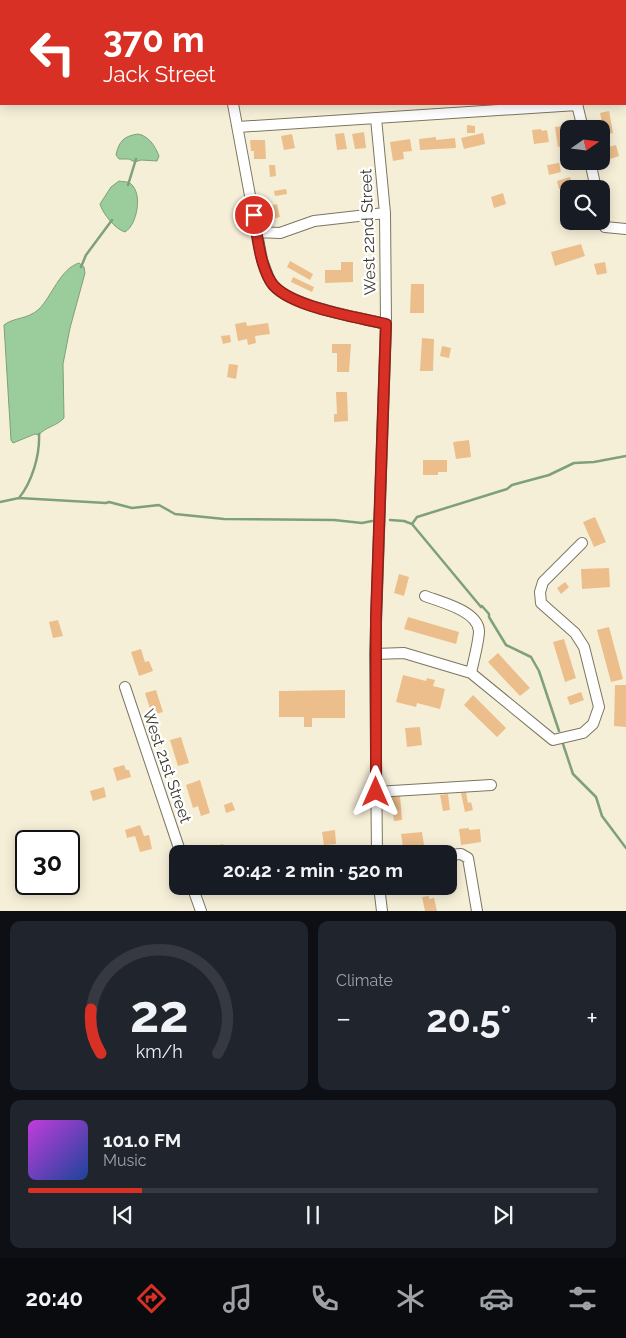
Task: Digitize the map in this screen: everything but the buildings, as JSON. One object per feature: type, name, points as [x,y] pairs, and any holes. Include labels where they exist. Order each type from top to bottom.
[{"type":"street","points":[[233,105],[262,260],[271,283],[289,298],[310,306],[386,324]]},
{"type":"street","points":[[238,128],[563,105]]},
{"type":"street","points":[[577,105],[580,120]]},
{"type":"street","name":"West 22nd Street","points":[[376,118],[386,213],[386,324],[376,654],[377,845]]},
{"type":"street","points":[[257,232],[280,233],[314,221],[386,213]]},
{"type":"street","points":[[610,227],[626,229]]},
{"type":"street","points":[[376,654],[404,654],[471,673],[553,740],[583,733],[593,724],[599,707],[584,647],[576,633],[542,603],[540,592],[543,582],[582,542]]},
{"type":"street","points":[[425,596],[465,612],[475,620],[479,630],[471,673]]},
{"type":"street","name":"West 21st Street","points":[[125,687],[178,845]]},
{"type":"street","points":[[376,792],[491,785]]},
{"type":"street","points":[[457,854],[461,854],[468,858],[477,910]]},
{"type":"street","points":[[195,895],[201,910]]},
{"type":"street","points":[[380,895],[382,910]]},
{"type":"shaded area","points":[[138,134],[148,139],[153,145],[159,156],[157,161],[141,160],[135,162],[129,159],[119,159],[116,155],[123,140]]},
{"type":"shaded area","points":[[119,181],[130,183],[135,189],[138,202],[133,223],[125,232],[117,228],[110,221],[100,204],[111,187]]},
{"type":"shaded area","points":[[79,263],[84,267],[85,273],[70,328],[63,364],[64,418],[39,435],[35,434],[13,443],[11,440],[4,325],[30,315],[39,309],[61,277],[72,266]]},
{"type":"waterway","points":[[128,185],[136,159]]},
{"type":"waterway","points":[[81,267],[86,255],[112,220]]},
{"type":"waterway","points":[[19,498],[24,492],[34,468],[39,434]]},
{"type":"waterway","points":[[412,524],[417,517],[507,489],[512,485],[549,475],[574,463],[594,462],[626,456]]},
{"type":"waterway","points":[[0,502],[19,498],[109,502],[132,508],[159,505],[175,514],[224,519],[334,520],[362,523],[372,521]]},
{"type":"waterway","points":[[390,520],[404,521],[412,524],[481,607],[489,614],[506,645],[531,657],[539,671],[559,731]]},
{"type":"waterway","points":[[563,744],[573,774],[596,797],[602,816],[626,848]]},
{"type":"route","points":[[254,215],[262,260],[271,283],[289,298],[310,306],[386,324],[376,617],[376,792]]}]
